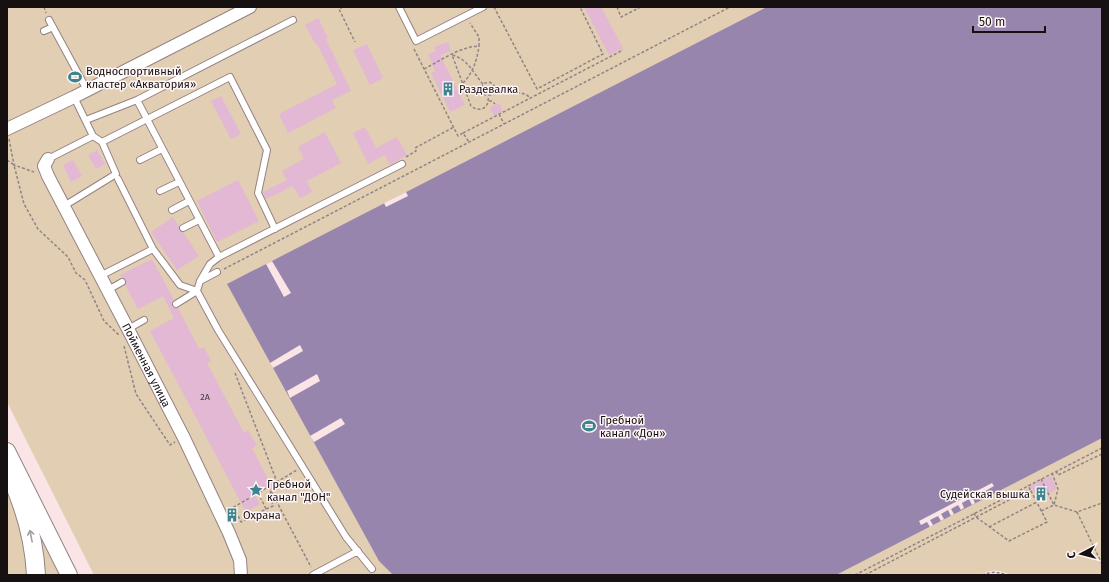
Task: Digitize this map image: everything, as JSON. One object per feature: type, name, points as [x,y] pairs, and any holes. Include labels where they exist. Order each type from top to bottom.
[{"type":"main road","points":[[7,451],[69,575]]},
{"type":"main road","points":[[7,468],[26,513],[36,575]]},
{"type":"street","points":[[8,133],[87,90],[250,7]]},
{"type":"street","name":"Пойменная улица","points":[[48,159],[44,166],[48,176],[108,290],[125,334],[184,438],[221,514],[240,560],[241,575]]},
{"type":"lane","points":[[399,7],[416,41],[483,7]]},
{"type":"lane","points":[[49,20],[87,90]]},
{"type":"lane","points":[[86,120],[137,100],[293,20]]},
{"type":"lane","points":[[44,32],[53,27]]},
{"type":"lane","points":[[102,142],[230,77],[267,150],[258,193],[275,229]]},
{"type":"lane","points":[[64,206],[116,174],[102,142],[93,136],[74,97]]},
{"type":"lane","points":[[137,100],[219,258]]},
{"type":"lane","points":[[48,159],[93,136]]},
{"type":"lane","points":[[140,160],[162,149]]},
{"type":"lane","points":[[176,304],[197,291],[200,281],[210,264],[219,258],[402,164]]},
{"type":"lane","points":[[118,179],[152,249],[180,285],[197,291],[218,330],[346,537],[372,569]]},
{"type":"lane","points":[[160,191],[179,182]]},
{"type":"lane","points":[[172,210],[189,201]]},
{"type":"lane","points":[[183,228],[199,220]]},
{"type":"lane","points":[[100,276],[152,249]]},
{"type":"lane","points":[[200,281],[217,272]]},
{"type":"lane","points":[[108,290],[122,282]]},
{"type":"lane","points":[[125,334],[144,320]]},
{"type":"lane","points":[[314,574],[358,551]]},
{"type":"path","points":[[343,7],[339,9],[355,42]]},
{"type":"path","points":[[494,7],[537,89],[603,54],[580,7]]},
{"type":"path","points":[[616,7],[621,17],[641,7]]},
{"type":"path","points":[[217,272],[730,7]]},
{"type":"path","points":[[463,84],[473,70],[477,59],[479,46],[479,37],[468,20]]},
{"type":"path","points":[[424,69],[452,55],[458,50],[479,46]]},
{"type":"path","points":[[414,48],[458,136],[623,50]]},
{"type":"path","points":[[452,55],[462,59],[473,70],[483,84]]},
{"type":"path","points":[[452,55],[469,103],[474,108],[484,109],[489,101],[488,96]]},
{"type":"path","points":[[483,84],[491,82],[495,87],[494,92]]},
{"type":"path","points":[[483,84],[481,86],[482,93],[488,96]]},
{"type":"path","points":[[488,96],[494,92],[502,94],[520,93],[528,95],[530,98]]},
{"type":"path","points":[[489,101],[492,101],[495,104]]},
{"type":"path","points":[[499,114],[504,124]]},
{"type":"path","points":[[408,174],[402,164],[404,158],[416,151],[415,148],[454,127]]},
{"type":"path","points":[[8,133],[24,204],[38,229],[68,257],[76,273],[85,280],[104,322],[125,334]]},
{"type":"path","points":[[463,133],[469,142]]},
{"type":"path","points":[[7,160],[14,165],[48,176]]},
{"type":"path","points":[[124,346],[136,394],[170,445],[184,438]]},
{"type":"path","points":[[235,374],[277,482]]},
{"type":"path","points":[[855,575],[1102,448]]},
{"type":"path","points":[[1056,471],[1058,475],[1102,454]]},
{"type":"path","points":[[221,514],[243,503],[303,467]]},
{"type":"path","points":[[1041,511],[1054,504],[1058,489],[1052,473]]},
{"type":"path","points":[[1041,479],[1054,504],[1077,512],[1102,503]]},
{"type":"path","points":[[974,513],[976,517],[1009,541],[1047,522],[1028,485]]},
{"type":"path","points":[[269,487],[314,574]]},
{"type":"path","points":[[269,487],[273,506]]},
{"type":"path","points":[[865,575],[1030,489]]},
{"type":"path","points":[[258,492],[266,509]]},
{"type":"path","points":[[989,527],[1037,502]]},
{"type":"path","points":[[234,507],[241,522],[278,503]]},
{"type":"path","points":[[248,511],[251,517]]},
{"type":"path","points":[[1077,512],[1102,564]]},
{"type":"path","points":[[982,575],[991,572],[998,572],[1006,575]]},
{"type":"shaded area","name":"Гребной канал «Дон»","points":[[7,7],[1102,7],[1102,575],[1011,575],[995,570],[979,575],[94,575],[7,402]]},
{"type":"shaded area","name":"Гребной канал «Дон»","points":[[767,7],[1102,7],[1102,438],[836,575],[393,575],[379,561],[227,284]]},
{"type":"shaded area","points":[[7,483],[20,519],[30,575],[7,575]]},
{"type":"shaded area","points":[[36,526],[61,575],[43,575]]},
{"type":"pier","points":[[406,192],[408,196],[386,207],[384,203]]},
{"type":"pier","points":[[272,261],[291,293],[284,297],[266,264]]},
{"type":"pier","points":[[300,345],[303,351],[273,368],[270,363]]},
{"type":"pier","points":[[317,374],[320,381],[290,398],[287,391]]},
{"type":"pier","points":[[341,418],[345,424],[314,442],[310,436]]},
{"type":"pier","points":[[992,483],[994,486],[982,493],[985,498],[982,499],[979,494],[972,497],[975,503],[972,505],[969,499],[962,503],[964,508],[961,510],[958,505],[951,509],[954,514],[951,516],[948,510],[941,514],[944,519],[941,521],[938,516],[930,520],[933,525],[930,527],[927,522],[921,525],[919,521]]},
{"type":"building","points":[[584,7],[601,7],[623,48],[609,55]]},
{"type":"building","points":[[318,18],[328,38],[326,39],[351,91],[332,100],[336,108],[288,133],[279,114],[337,84],[317,44],[316,45],[305,25]]},
{"type":"building","name":"Раздевалка","points":[[448,42],[451,51],[440,55],[465,105],[450,112],[431,73],[435,71],[428,54],[436,51],[434,47]]},
{"type":"building","points":[[367,44],[383,78],[370,85],[353,50]]},
{"type":"building","points":[[221,96],[241,134],[231,139],[211,101]]},
{"type":"building","points":[[499,103],[503,111],[494,116],[490,108]]},
{"type":"building","points":[[365,127],[376,148],[397,137],[407,155],[390,165],[385,155],[368,164],[353,133]]},
{"type":"building","points":[[325,132],[341,163],[307,181],[312,192],[300,198],[293,186],[266,199],[263,192],[287,180],[282,171],[304,159],[298,147]]},
{"type":"building","points":[[97,150],[105,164],[96,169],[88,155]]},
{"type":"building","points":[[73,160],[82,176],[71,182],[63,165]]},
{"type":"building","points":[[238,180],[259,221],[217,242],[197,201]]},
{"type":"building","points":[[173,217],[179,226],[179,230],[183,232],[199,256],[177,270],[151,232]]},
{"type":"building","points":[[152,259],[174,300],[172,302],[172,306],[174,308],[178,308],[199,349],[204,347],[211,361],[207,363],[244,433],[248,430],[257,446],[252,448],[271,485],[254,494],[260,504],[246,512],[150,331],[174,318],[163,296],[138,309],[125,285],[126,280],[120,275]]},
{"type":"building","points":[[1051,476],[1057,489],[1038,499],[1030,486]]},
{"type":"place","name":"Водноспортивный кластер «Акватория»","points":[[75,77]]},
{"type":"place","name":"Раздевалка","points":[[448,89]]},
{"type":"place","name":"Гребной канал «Дон»","points":[[589,426]]},
{"type":"place","name":"Гребной канал \"ДОН\"","points":[[256,490]]},
{"type":"place","name":"Судейская вышка","points":[[1041,494]]},
{"type":"place","name":"Охрана","points":[[232,515]]}]
